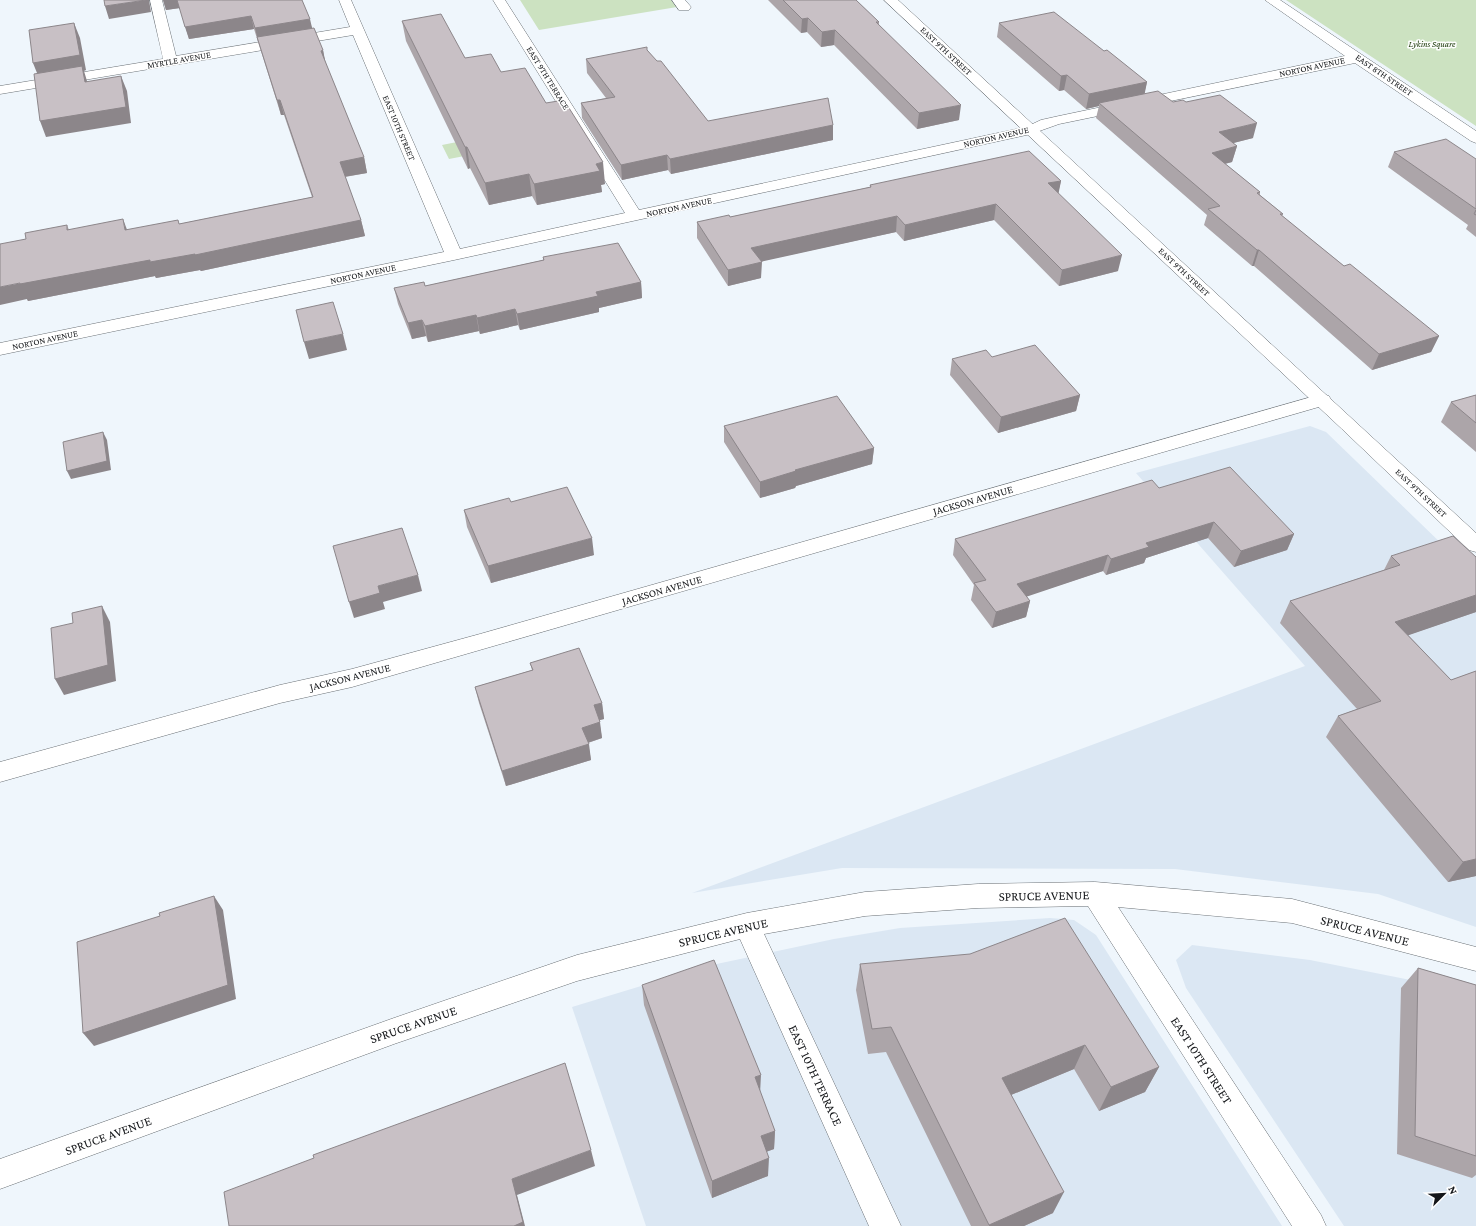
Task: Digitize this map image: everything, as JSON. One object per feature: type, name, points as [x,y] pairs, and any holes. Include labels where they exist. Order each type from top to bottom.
[{"type":"street","points":[[156,0],[170,61]]},
{"type":"street","name":"EAST 10TH STREET","points":[[345,0],[454,255]]},
{"type":"street","name":"EAST 9TH TERRACE","points":[[499,0],[635,216]]},
{"type":"street","name":"EAST 9TH STREET","points":[[890,0],[1322,400],[1476,545]]},
{"type":"street","name":"EAST 8TH STREET","points":[[1271,0],[1476,138]]},
{"type":"street","name":"MYRTLE AVENUE","points":[[0,90],[358,30]]},
{"type":"street","name":"NORTON AVENUE","points":[[0,349],[454,255],[1031,130],[1052,122],[1357,58]]},
{"type":"street","name":"JACKSON AVENUE","points":[[0,772],[280,694],[352,678],[1322,400]]},
{"type":"street","name":"EAST 10TH STREET","points":[[1095,894],[1310,1226]]},
{"type":"street","name":"SPRUCE AVENUE","points":[[0,1174],[394,1030],[577,968],[747,925],[865,904],[978,896],[1095,894],[1292,911],[1476,959]]},
{"type":"street","name":"EAST 10TH TERRACE","points":[[747,925],[885,1226]]},
{"type":"shaded area","points":[[1310,426],[1326,432],[1476,577],[1476,927],[1378,894],[1175,869],[842,868],[692,893],[1305,666],[1136,473]]},
{"type":"shaded area","points":[[1050,918],[1074,920],[1096,935],[1282,1226],[646,1226],[572,1007],[707,966],[834,939],[900,928]]},
{"type":"shaded area","points":[[1192,945],[1310,960],[1476,993],[1476,1226],[1344,1226],[1186,988],[1176,960]]},
{"type":"green space","points":[[520,0],[671,0],[677,7],[539,30]]},
{"type":"green space","name":"Lykins Square","points":[[1286,0],[1476,0],[1476,126]]},
{"type":"green space","points":[[472,139],[480,153],[449,159],[442,145]]},
{"type":"building","points":[[104,0],[146,0],[105,6]]},
{"type":"building","points":[[177,0],[302,0],[310,19],[255,28],[251,16],[185,27]]},
{"type":"building","points":[[783,0],[856,0],[879,22],[876,22],[961,105],[919,113],[835,30],[822,32],[808,18],[802,19]]},
{"type":"building","points":[[1054,12],[1104,51],[1107,50],[1147,82],[1089,94],[1067,75],[1061,76],[999,23]]},
{"type":"building","points":[[441,14],[465,58],[491,54],[501,72],[525,68],[546,103],[564,100],[603,162],[596,164],[600,171],[534,184],[529,174],[485,183],[467,147],[465,147],[402,21]]},
{"type":"building","points":[[74,23],[80,55],[33,63],[29,30]]},
{"type":"building","points":[[314,28],[323,50],[321,51],[364,157],[340,162],[361,220],[195,255],[150,262],[150,260],[0,287],[0,244],[26,239],[25,233],[67,225],[67,230],[123,219],[125,230],[178,220],[179,224],[313,197],[280,100],[277,100],[257,37]]},
{"type":"building","points":[[647,47],[647,50],[657,61],[661,61],[708,121],[828,98],[833,125],[670,159],[667,155],[621,165],[581,103],[615,97],[586,59]]},
{"type":"building","points":[[82,66],[85,82],[121,76],[126,107],[40,121],[34,74]]},
{"type":"building","points":[[1158,91],[1173,102],[1183,100],[1186,102],[1220,95],[1257,123],[1219,132],[1237,146],[1212,153],[1260,192],[1257,193],[1283,214],[1280,214],[1344,266],[1350,264],[1439,336],[1379,354],[1259,250],[1257,250],[1208,209],[1220,206],[1099,103]]},
{"type":"building","points":[[1446,139],[1476,159],[1476,209],[1394,152]]},
{"type":"building","points":[[1029,151],[1061,181],[1048,183],[1122,255],[1062,270],[996,204],[905,225],[897,216],[751,248],[762,262],[728,270],[697,222],[729,215],[730,217],[871,187],[870,185]]},
{"type":"building","points":[[618,243],[641,282],[596,292],[598,296],[517,314],[515,309],[477,318],[476,315],[425,326],[422,320],[408,323],[394,288],[424,282],[425,286],[544,260],[543,257]]},
{"type":"building","points":[[333,302],[343,334],[304,342],[296,310]]},
{"type":"building","points":[[1035,345],[1080,395],[1001,417],[952,359],[986,350],[992,357]]},
{"type":"building","points":[[1476,395],[1476,423],[1451,402]]},
{"type":"building","points":[[837,396],[874,448],[795,470],[796,471],[760,482],[724,426]]},
{"type":"building","points":[[103,432],[107,461],[67,471],[63,442]]},
{"type":"building","points":[[1230,467],[1294,534],[1241,551],[1214,522],[1146,543],[1149,547],[1111,559],[1108,555],[1017,584],[1030,601],[996,612],[974,583],[986,580],[955,539],[1152,480],[1159,488]]},
{"type":"building","points":[[567,487],[592,538],[488,566],[464,510],[509,498],[511,502]]},
{"type":"building","points":[[402,528],[418,575],[378,586],[380,593],[349,602],[333,546]]},
{"type":"building","points":[[1453,536],[1476,557],[1476,595],[1395,622],[1451,680],[1476,671],[1476,859],[1463,862],[1338,716],[1381,701],[1290,601],[1400,565],[1391,556]]},
{"type":"building","points":[[102,606],[108,665],[55,679],[51,628],[73,623],[72,613]]},
{"type":"building","points":[[579,648],[602,703],[594,705],[600,722],[582,728],[589,744],[502,771],[475,687],[533,670],[530,663]]},
{"type":"building","points":[[214,896],[228,985],[83,1033],[77,942],[160,916],[159,913]]},
{"type":"building","points":[[1065,918],[1159,1067],[1111,1087],[1085,1045],[1002,1078],[1064,1192],[989,1225],[891,1027],[872,1029],[860,964],[970,954]]},
{"type":"building","points":[[714,960],[761,1075],[755,1077],[775,1131],[761,1136],[769,1158],[712,1181],[642,985]]},
{"type":"building","points":[[1418,968],[1476,985],[1476,1156],[1415,1136]]},
{"type":"building","points":[[565,1063],[591,1150],[512,1179],[523,1222],[514,1226],[229,1226],[224,1192],[314,1158],[313,1155]]}]
